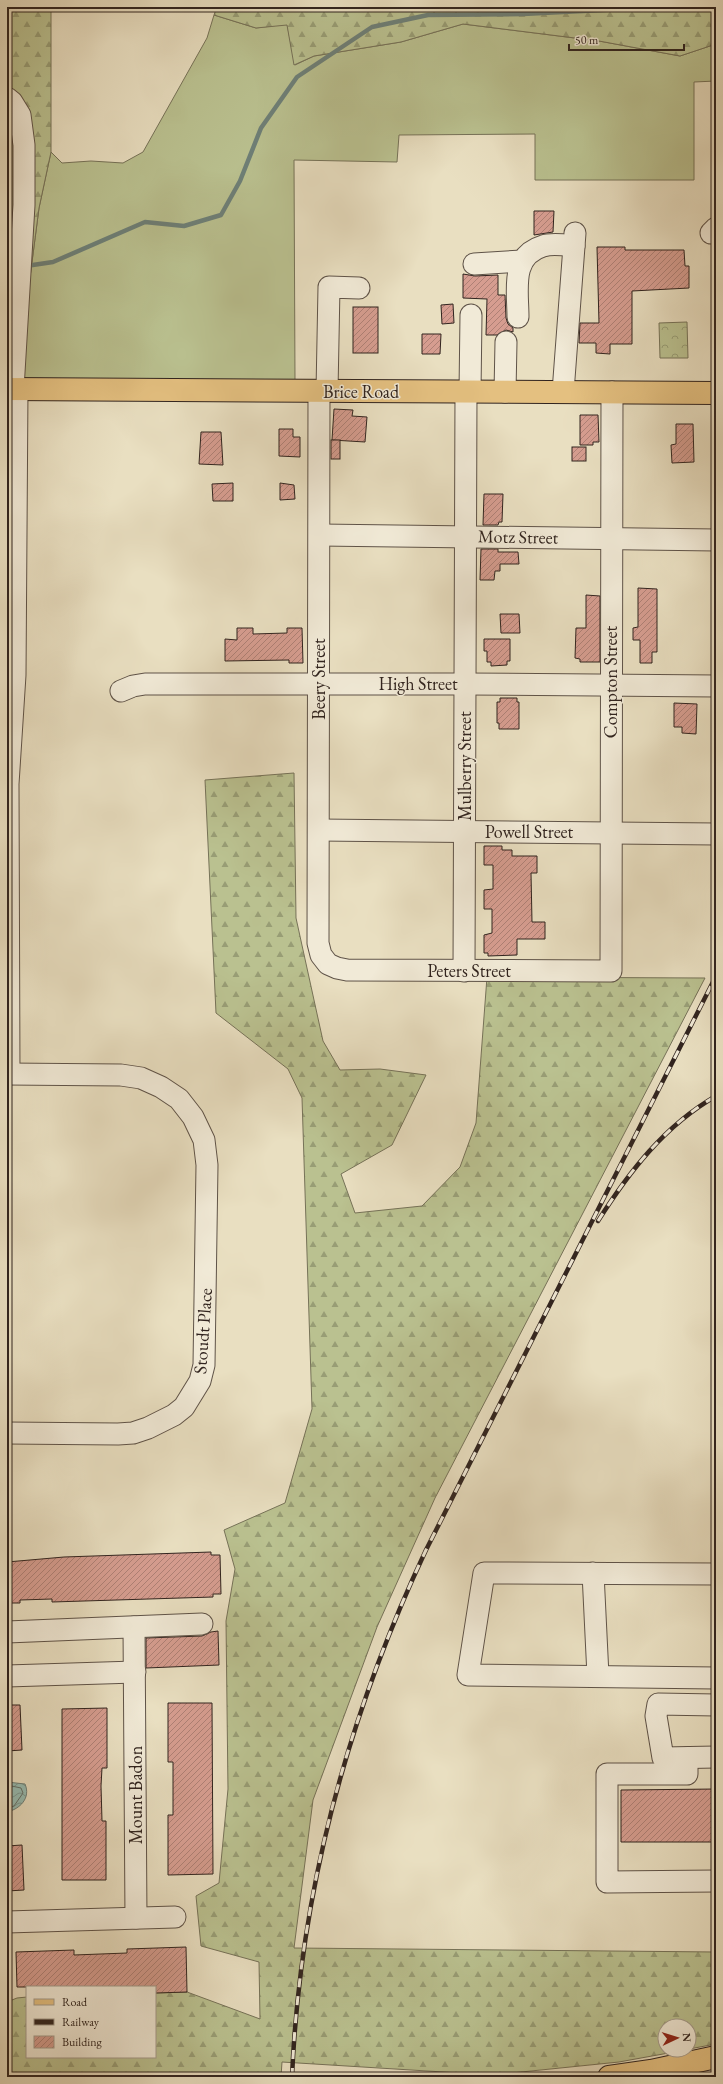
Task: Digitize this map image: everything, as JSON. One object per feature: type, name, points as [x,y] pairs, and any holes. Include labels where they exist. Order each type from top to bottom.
[{"type":"main road","name":"Brice Road","points":[[12,389],[716,393]]},
{"type":"main road","points":[[609,2077],[651,2071],[716,2057]]},
{"type":"street","points":[[7,98],[12,102],[20,115],[24,146],[24,205],[12,389],[15,675],[8,784],[8,1074]]},
{"type":"street","points":[[518,317],[518,270],[522,261],[536,249],[544,245],[575,239],[563,392]]},
{"type":"street","points":[[474,264],[522,261]]},
{"type":"street","name":"Beery Street","points":[[328,964],[321,955],[318,943],[318,684],[323,391],[329,287],[359,288]]},
{"type":"street","name":"Mulberry Street","points":[[464,971],[466,684],[465,537],[471,315]]},
{"type":"street","points":[[505,392],[506,342]]},
{"type":"street","name":"Compton Street","points":[[611,971],[610,833],[612,392]]},
{"type":"street","name":"Motz Street","points":[[320,535],[716,540]]},
{"type":"street","name":"High Street","points":[[121,691],[133,686],[145,684],[716,686]]},
{"type":"street","name":"Powell Street","points":[[319,830],[716,834]]},
{"type":"street","name":"Peters Street","points":[[328,964],[347,970],[611,971]]},
{"type":"street","name":"Stoudt Place","points":[[7,1433],[133,1433],[162,1423],[174,1416],[184,1407],[200,1381],[204,1365],[207,1165],[204,1140],[193,1116],[179,1099],[162,1088],[141,1078],[121,1075],[8,1074]]},
{"type":"street","points":[[716,1574],[484,1573],[468,1675],[716,1678]]},
{"type":"street","points":[[593,1573],[598,1676]]},
{"type":"street","points":[[7,1632],[202,1624]]},
{"type":"street","name":"Mount Badon","points":[[134,1627],[136,1918]]},
{"type":"street","points":[[7,1676],[135,1672]]},
{"type":"street","points":[[716,1705],[658,1704],[656,1716],[663,1758],[716,1757]]},
{"type":"street","points":[[687,1758],[687,1774],[607,1774],[607,1882],[716,1881]]},
{"type":"street","points":[[7,1922],[175,1917]]},
{"type":"green space","points":[[7,7],[51,7],[51,152],[39,208],[29,285],[7,286]]},
{"type":"green space","points":[[217,7],[716,7],[716,44],[680,56],[599,41],[463,24],[401,42],[314,56],[294,65],[287,25],[256,28],[214,15]]},
{"type":"green space","points":[[214,15],[256,28],[287,24],[295,65],[314,56],[401,42],[463,24],[599,41],[680,56],[716,44],[716,81],[694,82],[694,180],[535,180],[535,134],[399,135],[397,162],[294,160],[295,381],[7,378],[7,286],[29,285],[39,208],[51,152],[62,163],[91,161],[123,163],[143,152],[207,38]]},
{"type":"green space","points":[[687,322],[688,358],[660,358],[659,323]]},
{"type":"green space","points":[[294,773],[296,918],[323,1041],[340,1070],[380,1069],[426,1075],[392,1145],[341,1174],[355,1213],[422,1206],[460,1167],[476,1123],[487,977],[705,978],[435,1498],[377,1627],[313,1800],[294,1948],[716,1952],[716,2044],[697,2048],[697,2018],[657,2018],[657,2055],[619,2062],[492,2075],[282,2062],[281,2077],[7,2077],[7,2002],[17,1998],[26,1997],[26,2058],[156,2058],[156,1993],[187,1992],[260,2019],[259,1962],[201,1946],[196,1896],[219,1883],[228,1789],[226,1621],[235,1569],[224,1530],[285,1503],[312,1409],[302,1098],[288,1069],[216,1013],[205,780]]},
{"type":"water","points":[[7,1782],[25,1784],[27,1794],[20,1806],[7,1812]]},
{"type":"building","points":[[534,211],[554,211],[553,232],[534,235]]},
{"type":"building","points":[[597,247],[625,247],[625,250],[684,250],[685,266],[689,266],[689,288],[632,291],[632,344],[610,344],[610,354],[596,353],[596,343],[579,343],[580,323],[599,323]]},
{"type":"building","points":[[463,274],[475,276],[498,275],[498,295],[505,295],[506,318],[508,324],[513,328],[513,332],[506,330],[497,335],[486,335],[487,299],[463,298]]},
{"type":"building","points":[[453,304],[454,323],[442,324],[441,305]]},
{"type":"building","points":[[353,307],[378,307],[378,353],[353,353]]},
{"type":"building","points":[[422,334],[441,334],[440,354],[422,354]]},
{"type":"building","points":[[334,409],[353,410],[352,416],[367,417],[365,442],[332,440]]},
{"type":"building","points":[[580,415],[598,415],[599,442],[593,442],[593,445],[580,445]]},
{"type":"building","points":[[676,424],[693,424],[694,462],[672,463],[671,445],[676,444]]},
{"type":"building","points":[[279,429],[293,429],[293,437],[300,437],[300,457],[279,456]]},
{"type":"building","points":[[201,432],[221,432],[223,465],[199,464]]},
{"type":"building","points":[[331,440],[340,440],[340,459],[331,459]]},
{"type":"building","points":[[572,447],[586,447],[586,461],[572,461]]},
{"type":"building","points":[[233,483],[233,501],[213,501],[212,484]]},
{"type":"building","points":[[280,483],[294,485],[295,499],[280,500]]},
{"type":"building","points":[[484,494],[503,494],[502,522],[499,522],[498,525],[483,525]]},
{"type":"building","points":[[481,549],[498,549],[498,552],[518,552],[519,564],[500,564],[500,571],[495,571],[494,580],[480,580]]},
{"type":"building","points":[[638,588],[657,589],[657,652],[652,652],[652,663],[640,663],[640,640],[633,640],[633,628],[638,627]]},
{"type":"building","points":[[586,595],[600,596],[600,662],[580,662],[580,659],[575,658],[576,628],[586,628]]},
{"type":"building","points":[[500,614],[519,614],[520,633],[501,633]]},
{"type":"building","points":[[237,628],[253,628],[253,634],[287,633],[287,628],[302,628],[303,663],[289,663],[289,660],[225,661],[225,639],[237,640]]},
{"type":"building","points":[[484,639],[510,639],[510,661],[507,661],[507,665],[491,666],[491,662],[487,662],[487,651],[484,651]]},
{"type":"building","points":[[500,698],[517,698],[517,702],[519,702],[519,729],[499,729],[499,723],[497,723],[497,702],[500,702]]},
{"type":"building","points":[[674,703],[697,704],[696,734],[682,733],[682,727],[674,727]]},
{"type":"building","points":[[484,846],[502,846],[502,850],[512,850],[512,856],[537,856],[537,873],[531,873],[532,922],[545,922],[545,939],[517,939],[517,955],[488,956],[488,953],[484,953],[484,935],[492,933],[492,909],[484,909],[484,890],[493,889],[493,865],[484,865]]},
{"type":"building","points":[[211,1552],[211,1555],[220,1555],[221,1594],[213,1594],[213,1597],[52,1602],[52,1599],[20,1600],[20,1603],[7,1603],[7,1562],[64,1557]]},
{"type":"building","points":[[218,1631],[219,1665],[146,1668],[146,1638],[202,1636]]},
{"type":"building","points":[[168,1703],[212,1703],[213,1874],[168,1875],[168,1815],[173,1815],[173,1762],[168,1762]]},
{"type":"building","points":[[7,1705],[20,1705],[22,1750],[7,1751]]},
{"type":"building","points":[[107,1708],[107,1768],[102,1768],[101,1786],[102,1821],[106,1821],[106,1880],[62,1880],[62,1709]]},
{"type":"building","points":[[716,1789],[716,1842],[621,1842],[621,1790]]},
{"type":"building","points":[[22,1845],[24,1890],[7,1891],[7,1846]]},
{"type":"building","points":[[186,1947],[187,1992],[156,1993],[156,1986],[17,1987],[16,1952],[74,1950],[74,1955],[127,1953],[127,1949]]},
{"type":"waterway","points":[[26,266],[53,262],[145,222],[184,226],[221,215],[240,181],[261,128],[297,77],[372,27],[428,15],[523,14],[663,7]]},
{"type":"railway","points":[[292,2077],[297,2008],[305,1940],[317,1873],[332,1807],[351,1742],[373,1677],[398,1613],[426,1550],[716,976]]},
{"type":"railway","points":[[598,1221],[622,1185],[649,1151],[680,1121],[716,1096]]}]
